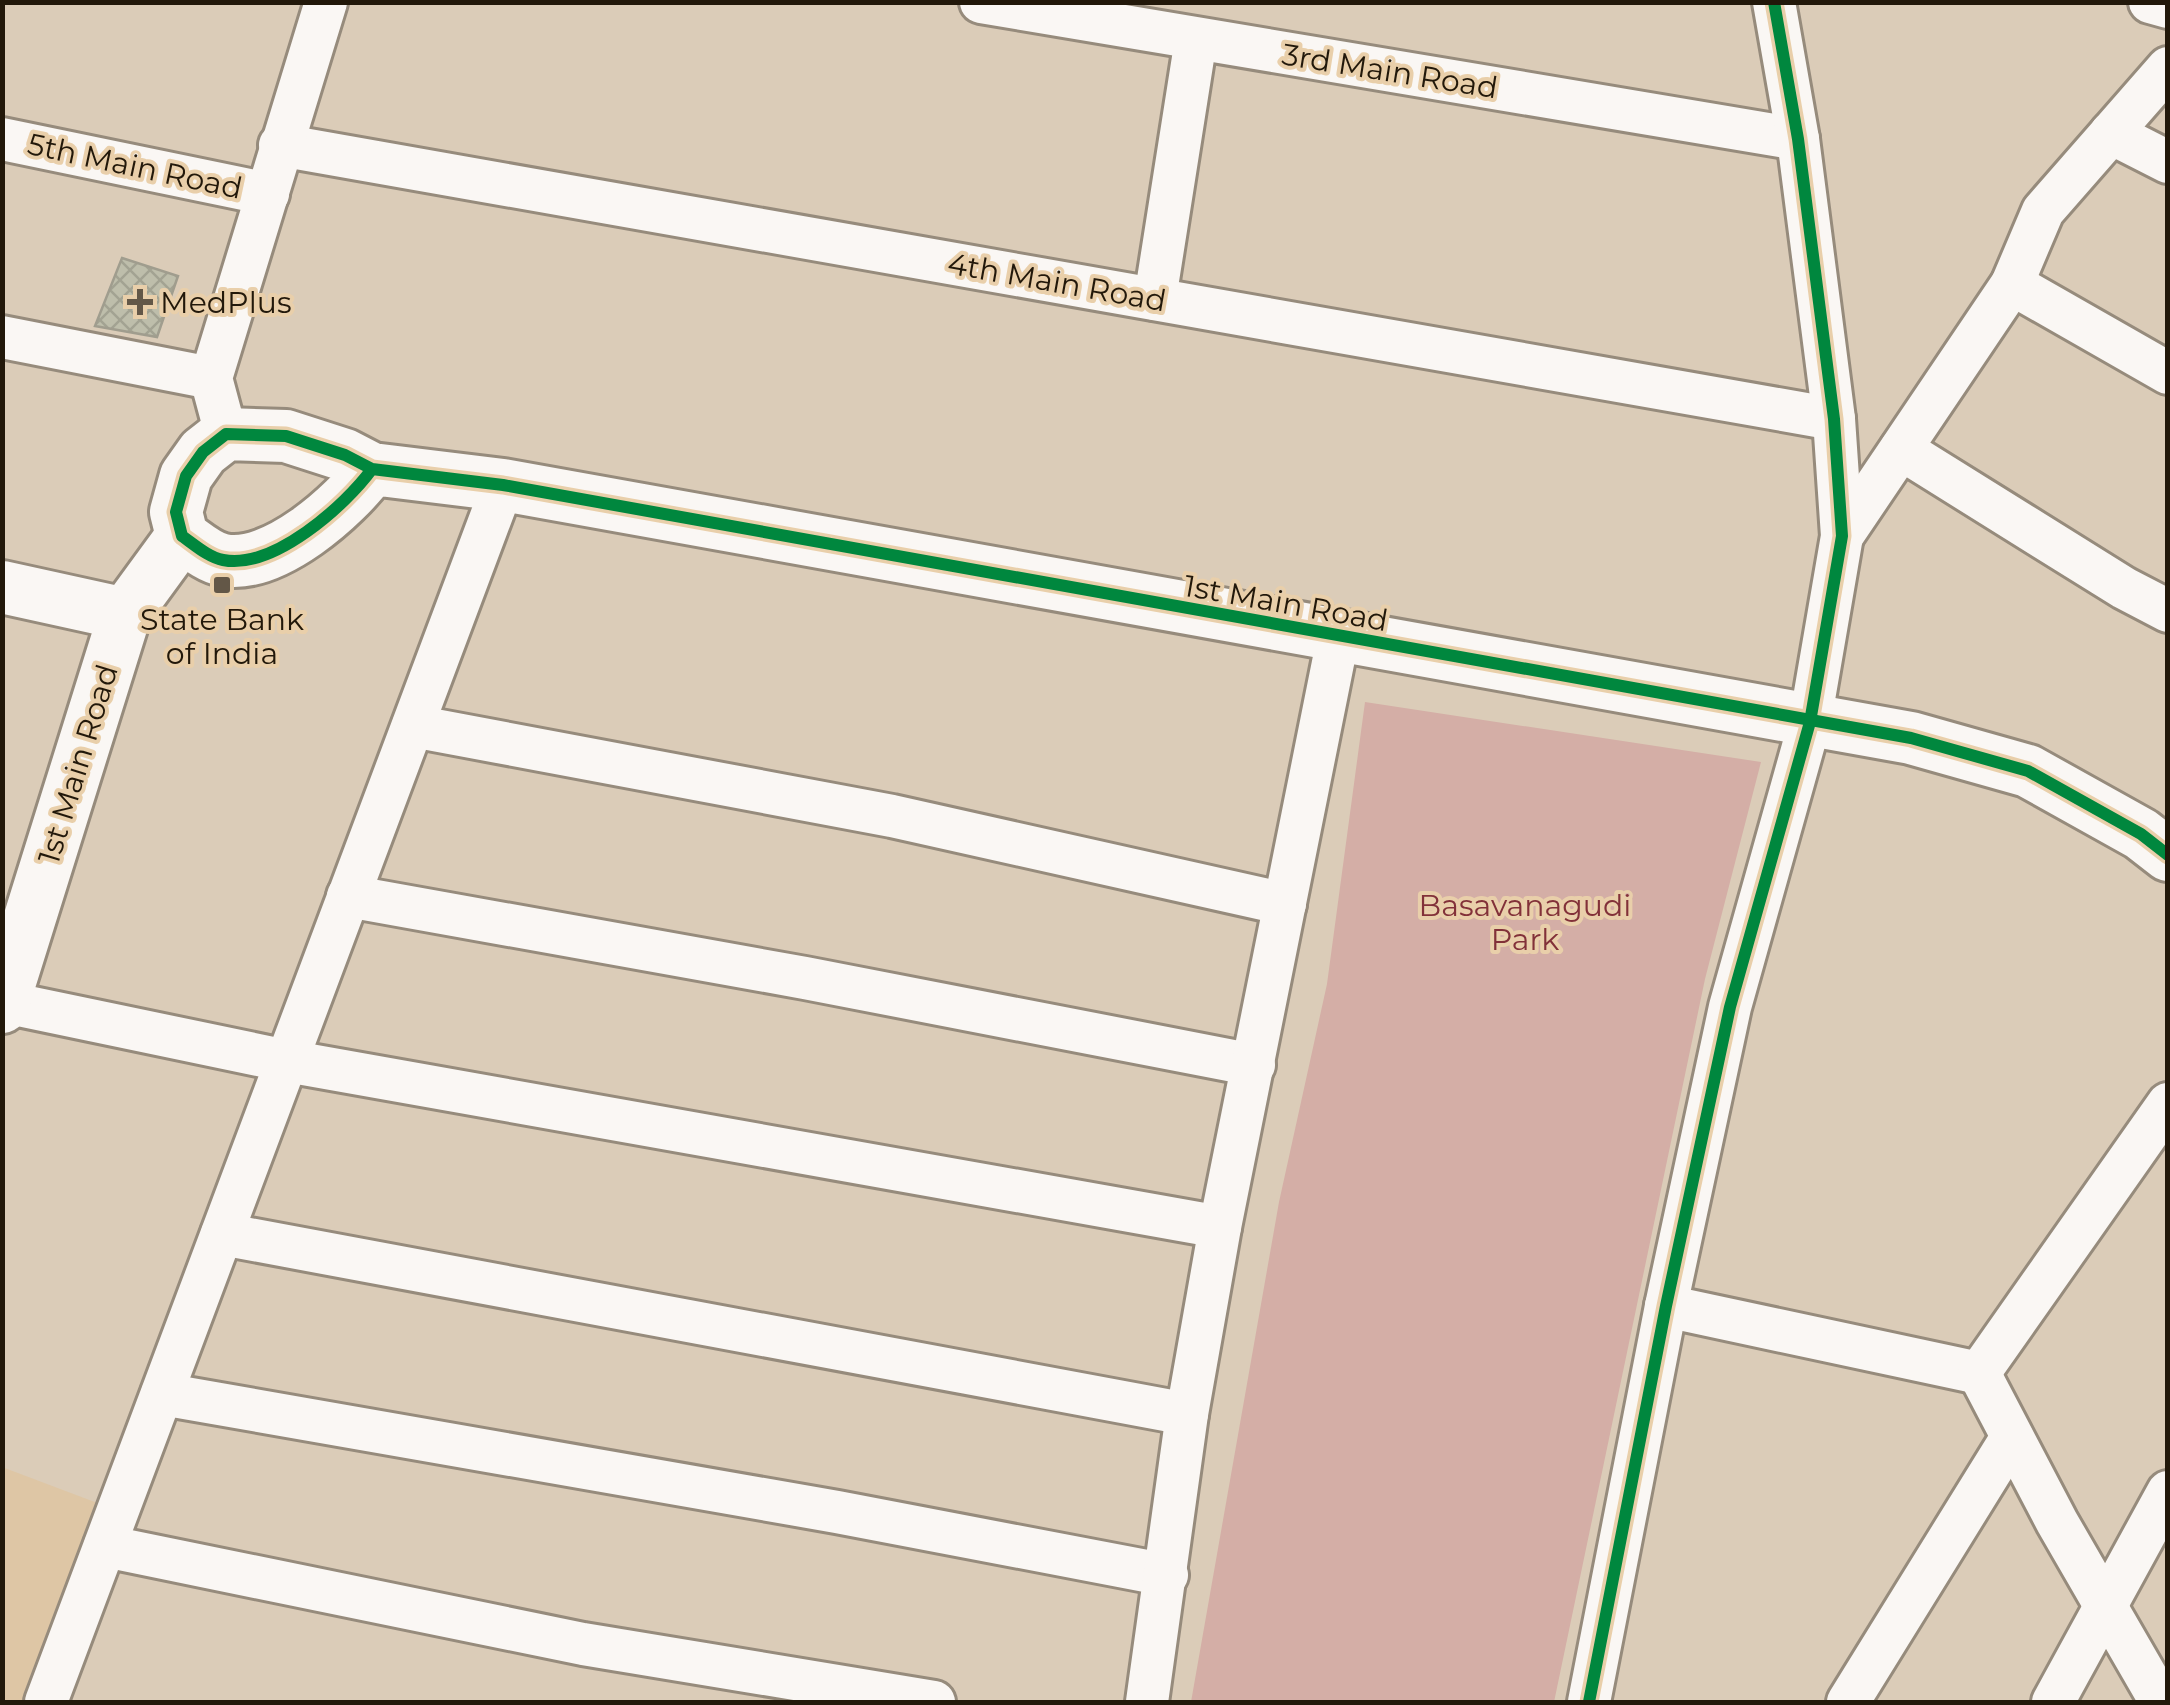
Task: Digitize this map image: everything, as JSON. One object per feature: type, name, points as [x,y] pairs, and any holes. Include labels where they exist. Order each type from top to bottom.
[{"type":"street","points":[[326,2],[211,378],[226,434],[203,452],[186,476],[176,512],[182,536],[211,556],[227,561],[267,554],[332,515],[372,469]]},
{"type":"street","name":"3rd Main Road","points":[[981,2],[1798,139]]},
{"type":"street","points":[[1590,1702],[1666,1306],[1730,1006],[1810,722],[1842,536],[1834,419],[1798,139],[1774,2]]},
{"type":"street","points":[[2150,2],[2168,7]]},
{"type":"street","points":[[1155,300],[1196,38]]},
{"type":"street","points":[[1842,536],[2012,284],[2043,211],[2168,68]]},
{"type":"street","points":[[2111,133],[2168,162]]},
{"type":"street","name":"5th Main Road","points":[[2,139],[268,194]]},
{"type":"street","name":"4th Main Road","points":[[280,145],[1834,419]]},
{"type":"street","points":[[2012,284],[2168,372]]},
{"type":"street","points":[[2,337],[211,378]]},
{"type":"street","name":"1st Main Road","points":[[226,434],[286,436],[345,455],[372,469],[503,485],[1911,738],[2028,770],[2141,834],[2168,855]]},
{"type":"street","points":[[1901,448],[2124,588],[2168,610]]},
{"type":"street","points":[[46,1702],[503,485]]},
{"type":"street","name":"1st Main Road","points":[[3,1004],[126,614],[182,536]]},
{"type":"street","points":[[2,587],[126,614]]},
{"type":"street","points":[[1148,1702],[1187,1414],[1220,1227],[1338,638]]},
{"type":"street","points":[[412,726],[892,816],[1285,904]]},
{"type":"street","points":[[348,896],[804,978],[1254,1065]]},
{"type":"street","points":[[3,1004],[287,1061],[1220,1227]]},
{"type":"street","points":[[1979,1373],[2168,1104]]},
{"type":"street","points":[[222,1234],[1187,1414]]},
{"type":"street","points":[[1666,1306],[1979,1373]]},
{"type":"street","points":[[1979,1373],[2104,1606],[2161,1702]]},
{"type":"street","points":[[162,1394],[818,1508],[1167,1574]]},
{"type":"street","points":[[1848,1702],[2012,1437]]},
{"type":"street","points":[[2053,1702],[2168,1492]]},
{"type":"street","points":[[104,1546],[583,1644],[934,1702]]},
{"type":"shaded area","points":[[2,1467],[100,1504],[24,1702],[3,1702]]},
{"type":"green space","name":"Basavanagudi Park","points":[[1365,702],[1761,762],[1705,979],[1554,1702],[1191,1702],[1279,1202],[1327,984]]},
{"type":"building","points":[[122,258],[178,276],[157,337],[95,326]]},
{"type":"cycle path","points":[[1589,1702],[1666,1306],[1730,1007],[1810,722],[1842,536],[1834,419],[1798,139],[1774,2]]},
{"type":"cycle path","points":[[372,469],[326,517],[264,555],[223,560],[182,536],[176,512],[186,476],[203,452],[226,434],[286,436],[345,455],[372,469],[503,485],[1911,738],[2028,771],[2141,834],[2168,855]]},
{"type":"place","name":"MedPlus","points":[[140,302]]},
{"type":"place","name":"State Bank of India","points":[[222,585]]}]
